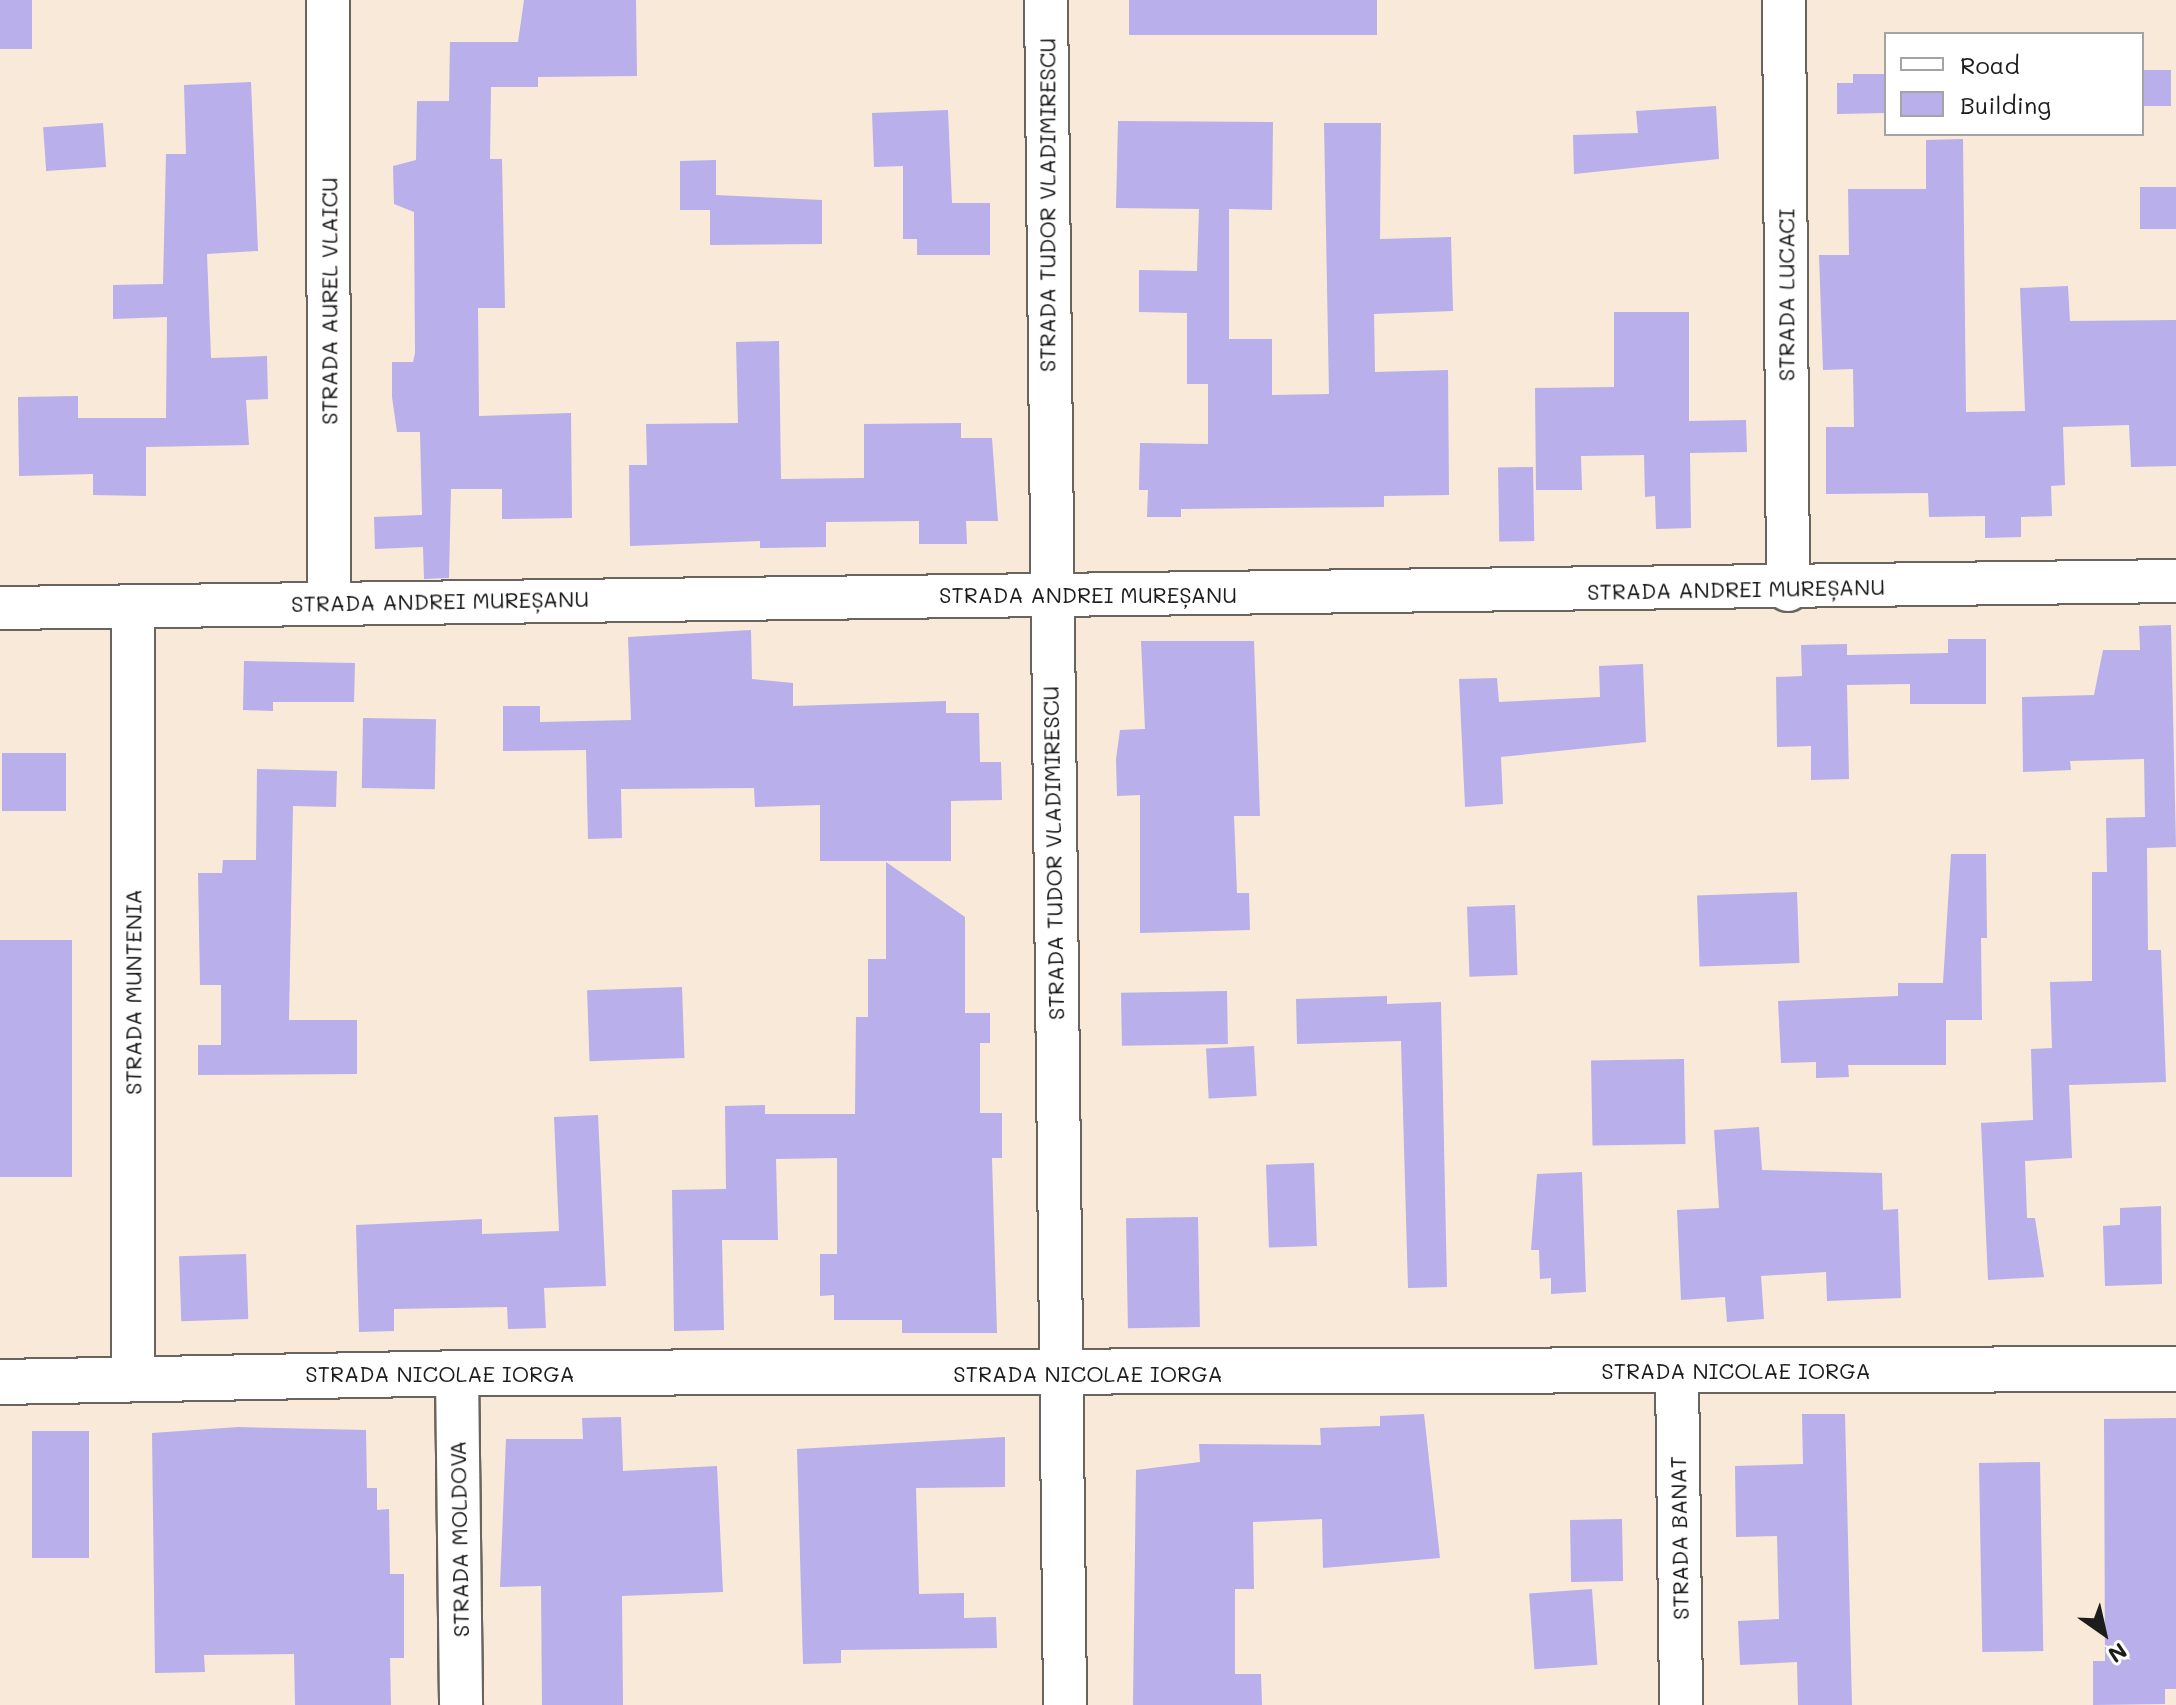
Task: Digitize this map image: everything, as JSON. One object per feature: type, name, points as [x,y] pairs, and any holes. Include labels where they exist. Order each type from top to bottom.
[{"type":"street","name":"STRADA AUREL VLAICU","points":[[328,0],[329,601]]},
{"type":"street","name":"STRADA TUDOR VLADIMIRESCU","points":[[1046,0],[1050,595],[1065,1705]]},
{"type":"street","name":"STRADA LUCACI","points":[[1784,0],[1788,590]]},
{"type":"street","name":"STRADA ANDREI MUREȘANU","points":[[0,608],[329,601],[1788,590],[2176,581]]},
{"type":"street","name":"STRADA MUNTENIA","points":[[133,606],[133,1378]]},
{"type":"street","name":"STRADA NICOLAE IORGA","points":[[0,1382],[457,1373],[1060,1374],[2176,1369]]},
{"type":"street","name":"STRADA BANAT","points":[[1677,1372],[1681,1705]]},
{"type":"street","name":"STRADA MOLDOVA","points":[[457,1373],[461,1705]]},
{"type":"building","points":[[0,0],[32,0],[32,49],[0,49]]},
{"type":"building","points":[[524,0],[636,0],[637,76],[538,77],[538,87],[491,87],[490,159],[502,159],[505,308],[478,308],[479,416],[571,413],[572,518],[502,519],[502,489],[451,489],[449,578],[424,579],[423,547],[375,549],[374,517],[422,515],[420,432],[397,432],[392,397],[392,362],[413,362],[415,353],[414,212],[394,204],[393,166],[416,160],[417,101],[449,101],[450,42],[518,42]]},
{"type":"building","points":[[1129,0],[1377,0],[1377,35],[1129,35]]},
{"type":"building","points":[[2144,70],[2171,70],[2171,106],[2144,106]]},
{"type":"building","points":[[1853,74],[1884,74],[1884,113],[1837,114],[1837,83],[1853,83]]},
{"type":"building","points":[[251,82],[258,251],[207,254],[211,358],[267,356],[268,399],[246,400],[249,445],[146,447],[146,496],[93,495],[93,474],[19,476],[18,397],[78,396],[78,418],[166,418],[167,317],[113,319],[113,285],[163,284],[166,154],[186,154],[184,85]]},
{"type":"building","points":[[1716,106],[1719,159],[1574,174],[1573,135],[1638,133],[1636,111]]},
{"type":"building","points":[[948,110],[952,203],[990,203],[990,255],[917,255],[917,239],[903,239],[903,166],[874,167],[872,113]]},
{"type":"building","points":[[1118,121],[1273,122],[1272,210],[1229,209],[1229,339],[1272,339],[1272,395],[1329,394],[1324,123],[1381,123],[1380,239],[1451,237],[1453,311],[1374,314],[1375,372],[1448,370],[1449,495],[1384,496],[1384,507],[1181,509],[1181,517],[1147,517],[1148,490],[1139,490],[1140,443],[1208,444],[1208,384],[1187,384],[1187,313],[1139,312],[1139,270],[1197,271],[1199,209],[1116,208]]},
{"type":"building","points":[[103,123],[106,167],[46,171],[43,127]]},
{"type":"building","points":[[1963,139],[1966,412],[2025,411],[2020,288],[2068,286],[2070,321],[2176,320],[2176,466],[2131,467],[2129,425],[2063,427],[2065,485],[2051,486],[2052,516],[2021,517],[2021,537],[1985,538],[1985,516],[1929,517],[1928,493],[1826,494],[1826,427],[1854,427],[1853,369],[1823,370],[1819,255],[1849,255],[1848,189],[1926,189],[1926,140]]},
{"type":"building","points":[[716,160],[716,195],[822,200],[822,244],[710,245],[710,210],[680,210],[680,161]]},
{"type":"building","points":[[2140,187],[2176,187],[2176,229],[2140,229]]},
{"type":"building","points":[[1614,312],[1689,312],[1689,421],[1746,420],[1747,452],[1690,453],[1691,528],[1656,529],[1655,496],[1645,497],[1644,455],[1581,456],[1582,490],[1536,490],[1535,388],[1614,387]]},
{"type":"building","points":[[779,341],[781,479],[864,478],[864,424],[961,423],[961,438],[992,438],[998,521],[966,521],[967,544],[919,544],[919,521],[826,522],[826,547],[760,548],[760,541],[630,546],[629,465],[647,465],[646,424],[738,423],[736,342]]},
{"type":"building","points":[[1533,467],[1534,541],[1499,542],[1498,468]]},
{"type":"building","points":[[2171,625],[2176,847],[2147,848],[2148,950],[2161,950],[2166,1082],[2069,1085],[2072,1158],[2025,1161],[2027,1218],[2035,1218],[2044,1277],[1988,1280],[1981,1123],[2033,1120],[2031,1049],[2052,1048],[2050,982],[2092,981],[2092,872],[2107,872],[2106,818],[2145,817],[2144,759],[2070,761],[2071,770],[2023,772],[2022,697],[2094,695],[2103,650],[2140,650],[2139,626]]},
{"type":"building","points":[[751,630],[752,679],[793,683],[793,706],[946,701],[946,713],[979,713],[980,762],[1001,762],[1002,800],[951,801],[951,861],[820,861],[820,805],[755,807],[754,788],[621,789],[622,838],[588,839],[586,750],[503,751],[503,706],[540,706],[540,722],[631,720],[628,637]]},
{"type":"building","points":[[1948,639],[1986,639],[1986,704],[1910,704],[1910,684],[1847,685],[1849,779],[1811,780],[1811,746],[1777,747],[1776,677],[1802,676],[1801,645],[1847,644],[1847,655],[1948,653]]},
{"type":"building","points":[[1141,641],[1254,641],[1260,816],[1234,816],[1237,893],[1249,893],[1250,930],[1140,933],[1140,795],[1117,796],[1116,759],[1120,730],[1145,729]]},
{"type":"building","points":[[244,661],[355,663],[354,702],[273,702],[273,711],[243,710]]},
{"type":"building","points":[[1643,664],[1646,742],[1501,757],[1503,804],[1465,807],[1459,679],[1497,678],[1499,702],[1600,697],[1599,666]]},
{"type":"building","points":[[363,718],[436,719],[435,789],[362,788]]},
{"type":"building","points":[[2,753],[66,753],[66,811],[2,811]]},
{"type":"building","points":[[257,769],[337,771],[336,807],[293,806],[289,1020],[357,1020],[357,1074],[198,1075],[198,1045],[221,1045],[221,985],[200,985],[198,873],[222,873],[223,860],[256,860]]},
{"type":"building","points":[[1951,854],[1986,854],[1987,938],[1981,938],[1982,1020],[1946,1020],[1946,1065],[1848,1065],[1849,1077],[1816,1078],[1816,1062],[1781,1063],[1778,1001],[1898,996],[1898,983],[1943,983]]},
{"type":"building","points":[[886,862],[965,917],[965,1013],[990,1013],[990,1043],[980,1043],[980,1113],[1002,1113],[1002,1158],[992,1158],[997,1333],[902,1333],[902,1320],[834,1320],[834,1295],[820,1296],[820,1254],[837,1254],[837,1158],[776,1159],[778,1240],[722,1240],[724,1330],[674,1331],[672,1190],[726,1189],[725,1106],[765,1105],[765,1114],[855,1114],[856,1017],[868,1017],[868,959],[886,959]]},
{"type":"building","points":[[1797,892],[1799,963],[1700,966],[1697,895]]},
{"type":"building","points":[[1515,905],[1517,975],[1469,977],[1467,907]]},
{"type":"building","points":[[0,940],[72,940],[72,1177],[0,1177]]},
{"type":"building","points":[[682,987],[684,1058],[590,1061],[587,990]]},
{"type":"building","points":[[1227,991],[1228,1044],[1122,1046],[1121,993]]},
{"type":"building","points":[[1387,996],[1387,1004],[1441,1002],[1447,1287],[1408,1288],[1401,1041],[1297,1044],[1296,999]]},
{"type":"building","points":[[1254,1046],[1257,1096],[1209,1098],[1206,1049]]},
{"type":"building","points":[[1684,1059],[1685,1144],[1592,1146],[1591,1061]]},
{"type":"building","points":[[598,1115],[606,1286],[544,1288],[546,1328],[508,1329],[507,1307],[394,1309],[394,1331],[359,1332],[356,1225],[482,1219],[482,1234],[559,1231],[554,1117]]},
{"type":"building","points":[[1759,1127],[1762,1170],[1882,1173],[1883,1210],[1898,1209],[1901,1298],[1827,1301],[1826,1272],[1761,1276],[1764,1319],[1727,1322],[1725,1297],[1681,1300],[1677,1210],[1719,1208],[1714,1130]]},
{"type":"building","points":[[1314,1163],[1317,1246],[1269,1248],[1266,1165]]},
{"type":"building","points":[[1582,1172],[1586,1292],[1551,1294],[1551,1278],[1540,1279],[1539,1250],[1531,1250],[1537,1174]]},
{"type":"building","points":[[2161,1206],[2162,1284],[2105,1286],[2103,1226],[2120,1225],[2120,1208]]},
{"type":"building","points":[[1198,1217],[1200,1327],[1128,1328],[1126,1218]]},
{"type":"building","points":[[246,1254],[248,1319],[181,1321],[179,1256]]},
{"type":"building","points":[[1424,1414],[1440,1558],[1323,1568],[1322,1519],[1253,1522],[1254,1589],[1235,1589],[1235,1674],[1261,1674],[1262,1705],[1133,1705],[1136,1470],[1200,1462],[1199,1444],[1321,1445],[1320,1428],[1380,1426],[1380,1416]]},
{"type":"building","points":[[1802,1414],[1845,1414],[1852,1705],[1798,1705],[1797,1662],[1740,1665],[1738,1621],[1779,1619],[1777,1536],[1736,1537],[1735,1466],[1803,1464]]},
{"type":"building","points":[[621,1417],[623,1471],[717,1466],[723,1592],[622,1596],[623,1705],[542,1705],[541,1586],[500,1587],[506,1439],[583,1439],[582,1418]]},
{"type":"building","points":[[2176,1418],[2176,1689],[2165,1689],[2165,1704],[2093,1705],[2093,1661],[2105,1661],[2104,1419]]},
{"type":"building","points":[[238,1427],[366,1430],[367,1488],[377,1488],[377,1510],[389,1509],[390,1574],[404,1574],[404,1658],[390,1658],[391,1705],[295,1705],[294,1654],[204,1655],[205,1672],[155,1673],[152,1433]]},
{"type":"building","points":[[32,1431],[89,1431],[89,1558],[32,1558]]},
{"type":"building","points":[[1005,1437],[1005,1487],[916,1488],[919,1594],[964,1593],[964,1618],[996,1617],[997,1648],[841,1650],[841,1663],[803,1664],[797,1449]]},
{"type":"building","points":[[2040,1462],[2043,1651],[1982,1652],[1979,1463]]},
{"type":"building","points":[[1622,1519],[1623,1581],[1571,1582],[1570,1520]]},
{"type":"building","points":[[1592,1589],[1597,1665],[1534,1669],[1529,1593]]}]
